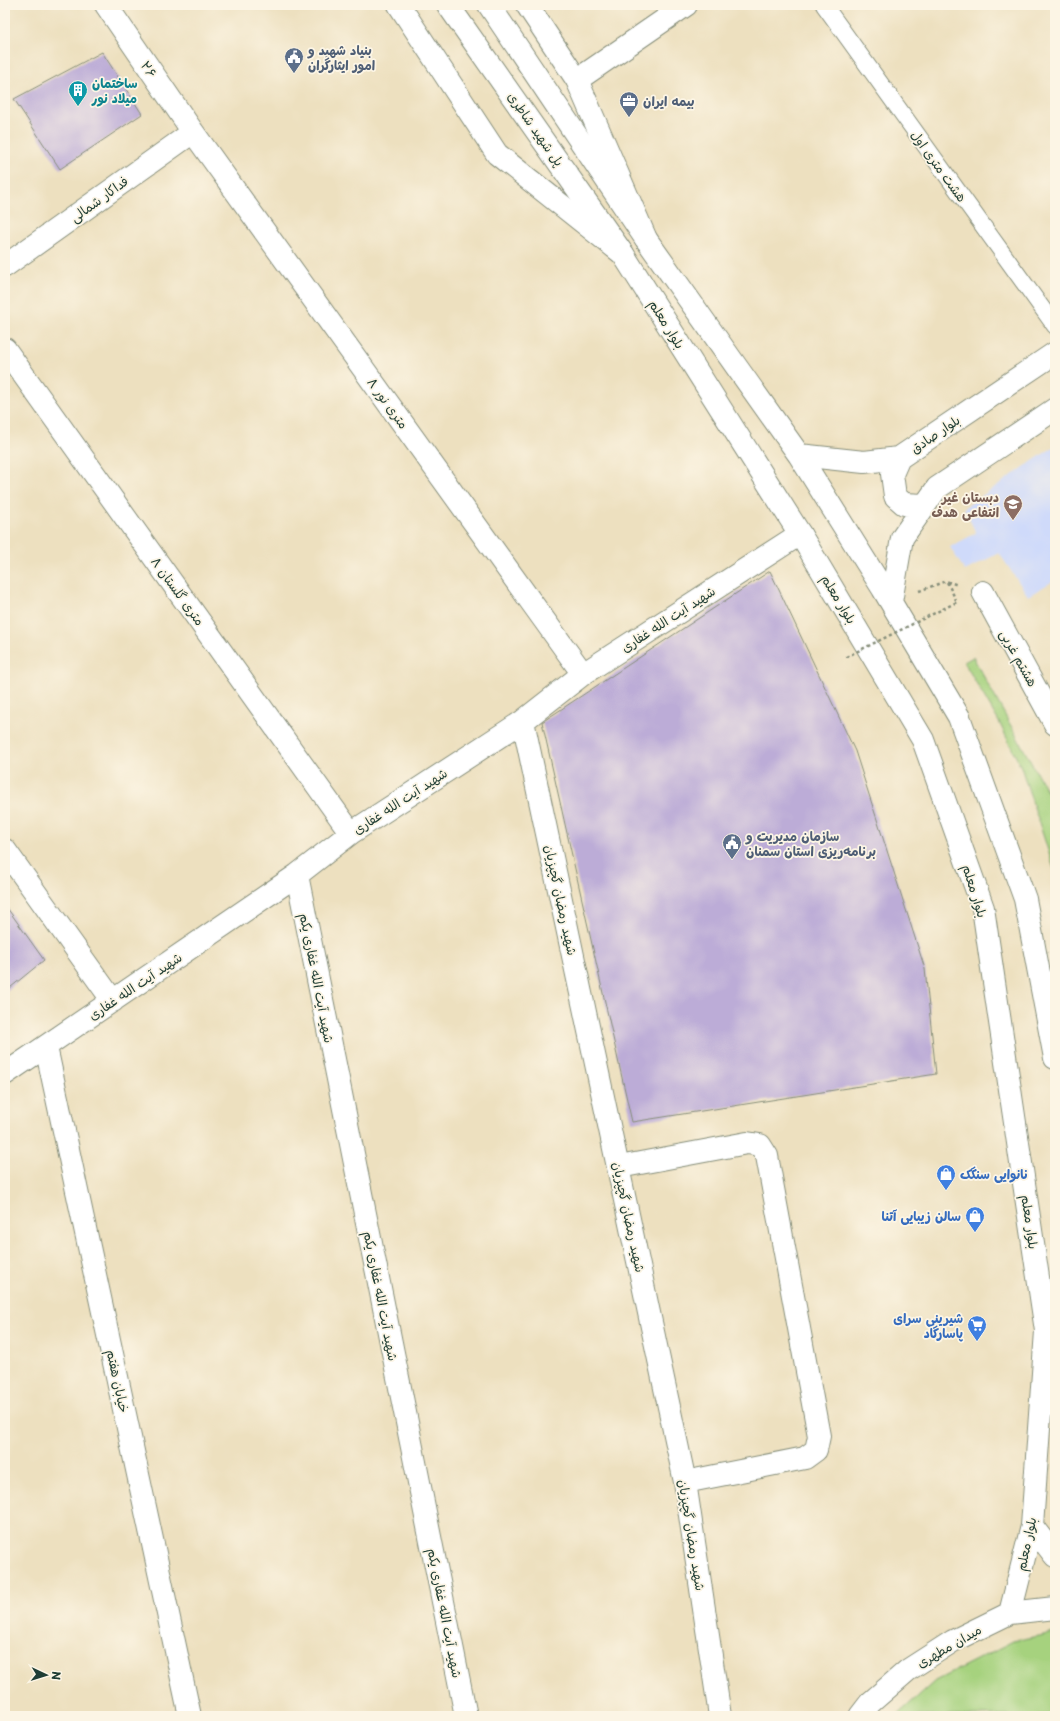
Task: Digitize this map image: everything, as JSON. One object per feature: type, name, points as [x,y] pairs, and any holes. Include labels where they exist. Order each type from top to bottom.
[{"type":"street","name":"۲۶","points":[[106,5],[193,132]]},
{"type":"street","points":[[399,5],[497,154],[623,254]]},
{"type":"street","name":"پل شهید شاطری","points":[[448,5],[623,254]]},
{"type":"street","points":[[489,5],[646,239],[799,455],[959,717],[1022,892],[1055,1058]]},
{"type":"street","points":[[527,5],[577,80],[646,239]]},
{"type":"street","points":[[577,80],[686,5]]},
{"type":"street","name":"فداکار شمالی","points":[[5,266],[193,132]]},
{"type":"street","name":"۸ متری نور","points":[[193,132],[583,674]]},
{"type":"street","name":"بلوار معلم","points":[[623,254],[800,534],[923,740],[983,908],[1046,1331],[1032,1526],[1010,1613]]},
{"type":"street","name":"۸ متری گلستان","points":[[5,349],[351,834]]},
{"type":"street","name":"بلوار صادق","points":[[799,455],[864,462],[899,458],[1055,353]]},
{"type":"street","points":[[890,602],[902,538],[937,488],[1055,409]]},
{"type":"street","points":[[899,458],[892,474],[895,496],[904,504],[924,505]]},
{"type":"street","name":"شهید آیت الله غفاری","points":[[5,1074],[297,875],[351,834],[523,721],[583,674],[800,534]]},
{"type":"street","name":"هشتم غربی","points":[[983,592],[1055,724]]},
{"type":"street","name":"شهید رمضان گچپزیان","points":[[523,721],[684,1482],[720,1716]]},
{"type":"street","points":[[5,850],[113,1001]]},
{"type":"street","name":"شهید آیت الله غفاری یکم","points":[[297,875],[466,1716]]},
{"type":"street","name":"خیابان هفتم","points":[[46,1047],[190,1716]]},
{"type":"street","points":[[618,1166],[747,1143],[760,1145],[767,1156],[819,1436],[816,1450],[805,1458],[684,1482]]},
{"type":"street","points":[[1032,1526],[1055,1556]]},
{"type":"street","name":"میدان مطهری","points":[[860,1716],[870,1703],[908,1670],[953,1641],[1010,1613],[1055,1608]]},
{"type":"lane","name":"هشت متری اول","points":[[824,5],[1055,326]]},
{"type":"path","points":[[846,657],[957,602],[946,581]]},
{"type":"shaded area","name":"دبستان غیر انتفاعی هدف","points":[[1055,446],[1055,580],[1028,596],[999,553],[965,571],[950,547],[976,533],[964,508]]},
{"type":"green space","points":[[973,657],[1055,806],[1055,872],[1021,767],[999,722],[964,662]]},
{"type":"green space","points":[[1055,1633],[1055,1716],[896,1716],[935,1681],[1013,1641]]},
{"type":"building","name":"ساختمان میلاد نور","points":[[102,52],[142,114],[60,169],[14,99]]},
{"type":"building","name":"سازمان مدیریت و برنامه‌ریزی استان سمنان","points":[[770,571],[855,751],[925,969],[936,1074],[632,1122],[542,722]]},
{"type":"building","points":[[5,905],[44,960],[5,992]]},
{"type":"place","name":"بنیاد شهید و امور ایثارگران","points":[[294,74]]},
{"type":"place","name":"ساختمان میلاد نور","points":[[78,107]]},
{"type":"place","name":"بیمه ایران","points":[[629,118]]},
{"type":"place","name":"دبستان غیر انتفاعی هدف","points":[[1013,521]]},
{"type":"place","name":"سازمان مدیریت و برنامه‌ریزی استان سمنان","points":[[732,860]]},
{"type":"place","name":"نانوایی سنگک","points":[[946,1191]]},
{"type":"place","name":"سالن زیبایی آتنا","points":[[975,1233]]},
{"type":"place","name":"شیرینی سرای پاسارگاد","points":[[977,1342]]}]
